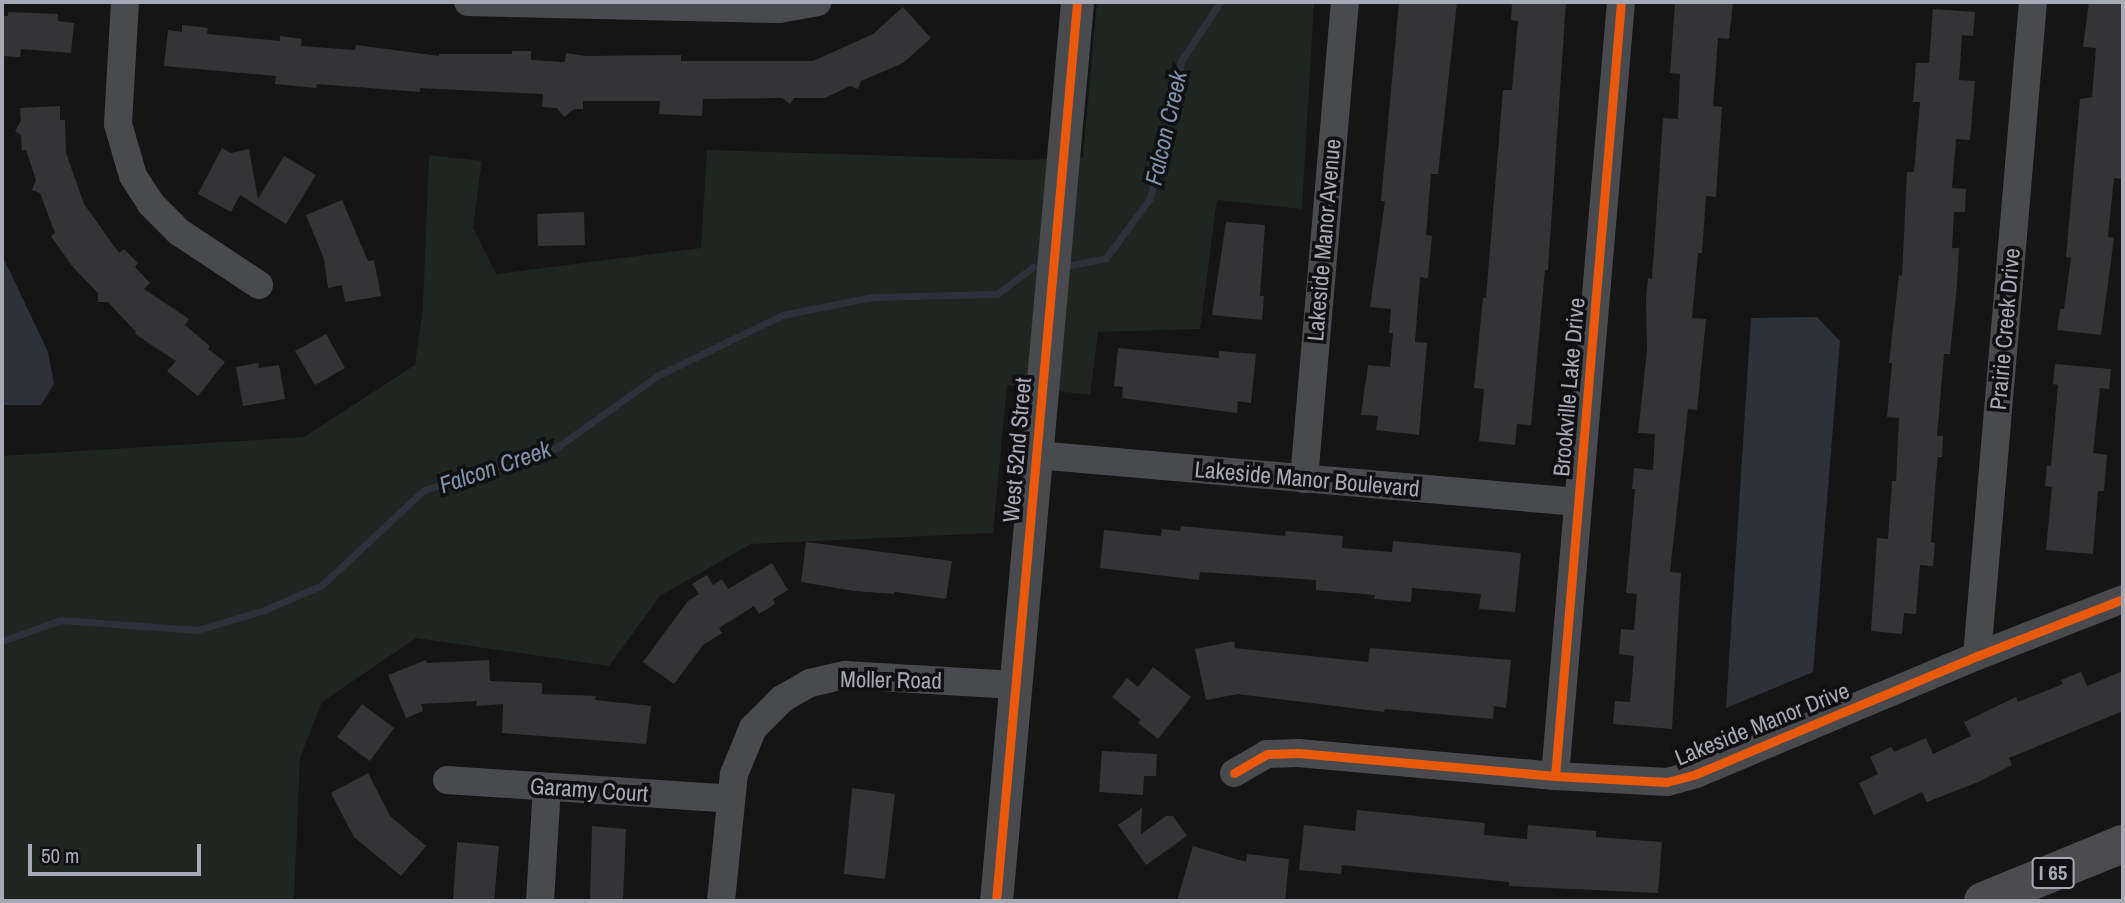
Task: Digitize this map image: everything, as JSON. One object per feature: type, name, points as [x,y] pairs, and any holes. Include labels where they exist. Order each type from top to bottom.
[{"type":"highway","name":"I 65","points":[[1983,901],[2123,844]]},
{"type":"street","points":[[125,2],[118,124],[133,176],[151,204],[179,232],[258,285]]},
{"type":"street","points":[[468,2],[779,9],[817,2]]},
{"type":"street","name":"West 52nd Street","points":[[996,901],[1077,2]]},
{"type":"street","name":"Lakeside Manor Avenue","points":[[1304,478],[1345,2]]},
{"type":"street","name":"Brookville Lake Drive","points":[[1555,776],[1621,2]]},
{"type":"street","name":"Prairie Creek Drive","points":[[1977,656],[2033,2]]},
{"type":"street","name":"Lakeside Manor Boulevard","points":[[1036,456],[1578,502]]},
{"type":"street","name":"Lakeside Manor Drive","points":[[1234,773],[1267,754],[1298,752],[1648,783],[1685,778],[1977,656],[2123,599]]},
{"type":"street","name":"Moller Road","points":[[721,901],[734,774],[753,728],[772,707],[810,683],[860,675],[1015,685]]},
{"type":"street","name":"Garamy Court","points":[[447,780],[730,799]]},
{"type":"street","points":[[540,901],[547,787]]},
{"type":"shaded area","points":[[1097,2],[1314,2],[1302,209],[1217,200],[1200,329],[1098,332],[1090,395],[1007,385],[993,533],[751,544],[660,596],[609,666],[416,638],[322,702],[300,758],[294,901],[2,901],[2,456],[304,437],[415,365],[423,306],[429,155],[482,161],[473,228],[496,274],[701,248],[707,150],[1028,160],[1083,157]]},
{"type":"shaded area","points":[[2,255],[48,352],[54,384],[41,405],[2,405]]},
{"type":"shaded area","points":[[1817,317],[1840,341],[1813,672],[1726,708],[1751,318]]},
{"type":"building","points":[[1399,2],[1457,2],[1438,174],[1431,174],[1426,235],[1432,236],[1428,278],[1420,277],[1415,342],[1427,343],[1419,435],[1376,430],[1378,416],[1361,415],[1368,365],[1390,367],[1393,333],[1389,333],[1391,309],[1370,307],[1385,201],[1381,201]]},
{"type":"building","points":[[1512,2],[1566,2],[1548,270],[1545,270],[1531,425],[1517,424],[1515,445],[1479,441],[1484,389],[1474,388],[1483,298],[1486,298],[1503,90],[1512,90],[1518,21],[1511,20]]},
{"type":"building","points":[[1675,2],[1733,2],[1729,39],[1718,38],[1713,106],[1722,107],[1716,197],[1706,196],[1702,253],[1698,253],[1692,318],[1706,319],[1697,410],[1688,409],[1670,572],[1681,573],[1672,729],[1613,724],[1615,701],[1630,702],[1634,656],[1619,654],[1621,629],[1634,630],[1637,594],[1626,593],[1635,489],[1632,489],[1634,468],[1653,470],[1655,434],[1638,433],[1647,351],[1646,299],[1648,278],[1652,279],[1663,118],[1678,119],[1680,74],[1670,73]]},
{"type":"building","points":[[2089,2],[2123,2],[2123,179],[2114,178],[2108,237],[2114,238],[2101,335],[2057,330],[2060,309],[2064,309],[2071,258],[2066,257],[2080,99],[2092,97],[2096,48],[2083,47]]},
{"type":"building","points":[[903,7],[931,38],[903,63],[861,81],[858,89],[850,86],[825,98],[794,98],[790,104],[782,98],[703,99],[702,116],[659,114],[660,101],[583,101],[583,109],[574,109],[564,117],[557,108],[542,107],[543,94],[420,88],[420,92],[317,84],[316,88],[275,84],[276,76],[164,66],[168,30],[182,32],[182,25],[208,28],[207,34],[280,41],[280,36],[302,39],[301,46],[355,50],[356,45],[439,56],[531,51],[531,60],[565,62],[566,53],[586,56],[681,55],[681,61],[813,61],[873,34]]},
{"type":"building","points":[[1933,9],[1975,12],[1973,36],[1962,35],[1959,80],[1975,81],[1970,140],[1956,139],[1952,188],[1966,189],[1965,212],[1954,212],[1952,248],[1959,248],[1957,285],[1950,354],[1944,354],[1937,436],[1943,436],[1942,457],[1938,457],[1936,476],[1931,542],[1935,543],[1933,566],[1920,565],[1916,614],[1904,613],[1902,634],[1871,631],[1877,538],[1888,539],[1892,481],[1896,481],[1899,418],[1887,417],[1892,363],[1889,363],[1899,275],[1902,276],[1907,172],[1914,172],[1920,102],[1913,102],[1916,63],[1929,63]]},
{"type":"building","points":[[8,12],[58,14],[58,21],[74,23],[71,53],[21,49],[20,57],[2,56],[2,16],[8,16]]},
{"type":"building","points":[[60,106],[60,120],[65,120],[66,153],[84,204],[119,253],[124,249],[138,263],[135,267],[150,283],[144,289],[189,319],[185,325],[225,362],[198,396],[167,371],[176,361],[135,334],[108,302],[98,302],[98,293],[72,266],[51,236],[55,233],[40,193],[32,190],[36,180],[26,150],[22,151],[21,135],[15,131],[21,121],[20,108]]},
{"type":"building","points":[[222,148],[231,153],[249,149],[258,199],[284,156],[316,175],[286,224],[240,195],[231,212],[198,194]]},
{"type":"building","points":[[342,200],[368,261],[374,260],[381,296],[345,302],[342,285],[328,288],[324,259],[306,215]]},
{"type":"building","points":[[584,212],[585,245],[538,246],[537,214]]},
{"type":"building","points":[[1226,222],[1265,225],[1260,296],[1264,296],[1262,320],[1212,315]]},
{"type":"building","points":[[326,334],[345,368],[315,385],[295,351]]},
{"type":"building","points":[[1118,348],[1219,358],[1219,351],[1256,354],[1251,403],[1238,401],[1237,413],[1122,398],[1123,387],[1114,386]]},
{"type":"building","points":[[258,363],[259,368],[279,365],[285,399],[243,406],[236,367]]},
{"type":"building","points":[[2055,364],[2111,369],[2109,389],[2100,388],[2093,453],[2107,455],[2104,491],[2098,491],[2093,554],[2046,550],[2052,487],[2045,486],[2047,465],[2051,466],[2058,385],[2053,384]]},
{"type":"building","points":[[1181,526],[1285,536],[1286,531],[1343,536],[1342,548],[1392,552],[1393,541],[1521,553],[1515,612],[1479,609],[1481,594],[1412,588],[1411,602],[1374,599],[1375,595],[1316,590],[1316,580],[1200,572],[1199,580],[1100,568],[1104,530],[1161,536],[1162,529],[1180,531]]},
{"type":"building","points":[[806,542],[952,561],[946,599],[895,592],[854,591],[801,582]]},
{"type":"building","points":[[772,563],[788,590],[773,599],[775,604],[759,614],[754,606],[719,628],[722,633],[703,645],[674,684],[643,662],[688,601],[699,594],[692,584],[707,575],[713,585],[722,579],[728,589]]},
{"type":"building","points":[[1234,641],[1235,648],[1368,662],[1370,648],[1511,660],[1506,708],[1494,706],[1493,719],[1385,709],[1384,712],[1238,694],[1206,700],[1195,649]]},
{"type":"building","points":[[426,660],[427,663],[489,660],[490,681],[542,683],[542,694],[596,696],[595,700],[651,706],[646,744],[502,733],[503,704],[476,706],[477,701],[421,704],[423,711],[406,718],[388,675]]},
{"type":"building","points":[[1153,667],[1191,697],[1158,739],[1138,723],[1141,720],[1112,697],[1127,678],[1138,687]]},
{"type":"building","points":[[2123,671],[2123,711],[2009,758],[2012,765],[1978,782],[1927,802],[1922,792],[1874,815],[1859,783],[1878,774],[1870,757],[1891,747],[1894,752],[1926,738],[1933,754],[1971,736],[1964,722],[2016,697],[2018,702],[2063,684],[2061,680],[2081,672],[2087,686]]},
{"type":"building","points":[[362,704],[394,728],[370,761],[337,737]]},
{"type":"building","points":[[1102,751],[1157,754],[1156,776],[1144,776],[1143,795],[1099,792]]},
{"type":"building","points":[[368,773],[390,816],[426,846],[401,876],[354,837],[331,793]]},
{"type":"building","points":[[852,788],[895,794],[885,879],[844,874]]},
{"type":"building","points":[[1142,808],[1141,834],[1166,816],[1173,816],[1187,836],[1146,865],[1118,825]]},
{"type":"building","points":[[1357,810],[1485,823],[1484,835],[1527,839],[1528,825],[1596,831],[1596,837],[1662,842],[1658,893],[1509,886],[1509,882],[1342,865],[1341,874],[1299,870],[1304,825],[1355,831]]},
{"type":"building","points":[[592,826],[626,829],[623,901],[590,901]]},
{"type":"building","points":[[457,842],[499,846],[494,901],[453,901]]},
{"type":"building","points":[[1193,846],[1246,862],[1247,854],[1289,859],[1285,901],[1177,901]]},
{"type":"waterway","name":"Falcon Creek","points":[[1071,265],[1106,258],[1150,198],[1181,61],[1220,2]]},
{"type":"waterway","name":"Falcon Creek","points":[[2,641],[61,620],[197,630],[262,611],[322,585],[424,490],[556,448],[657,376],[782,315],[872,297],[997,294],[1033,267]]},
{"type":"cycle path","points":[[996,901],[1077,2]]},
{"type":"cycle path","points":[[1555,776],[1621,2]]},
{"type":"cycle path","points":[[1234,773],[1267,754],[1298,753],[1555,776],[1667,782],[1696,774],[1977,656],[2123,599]]}]
